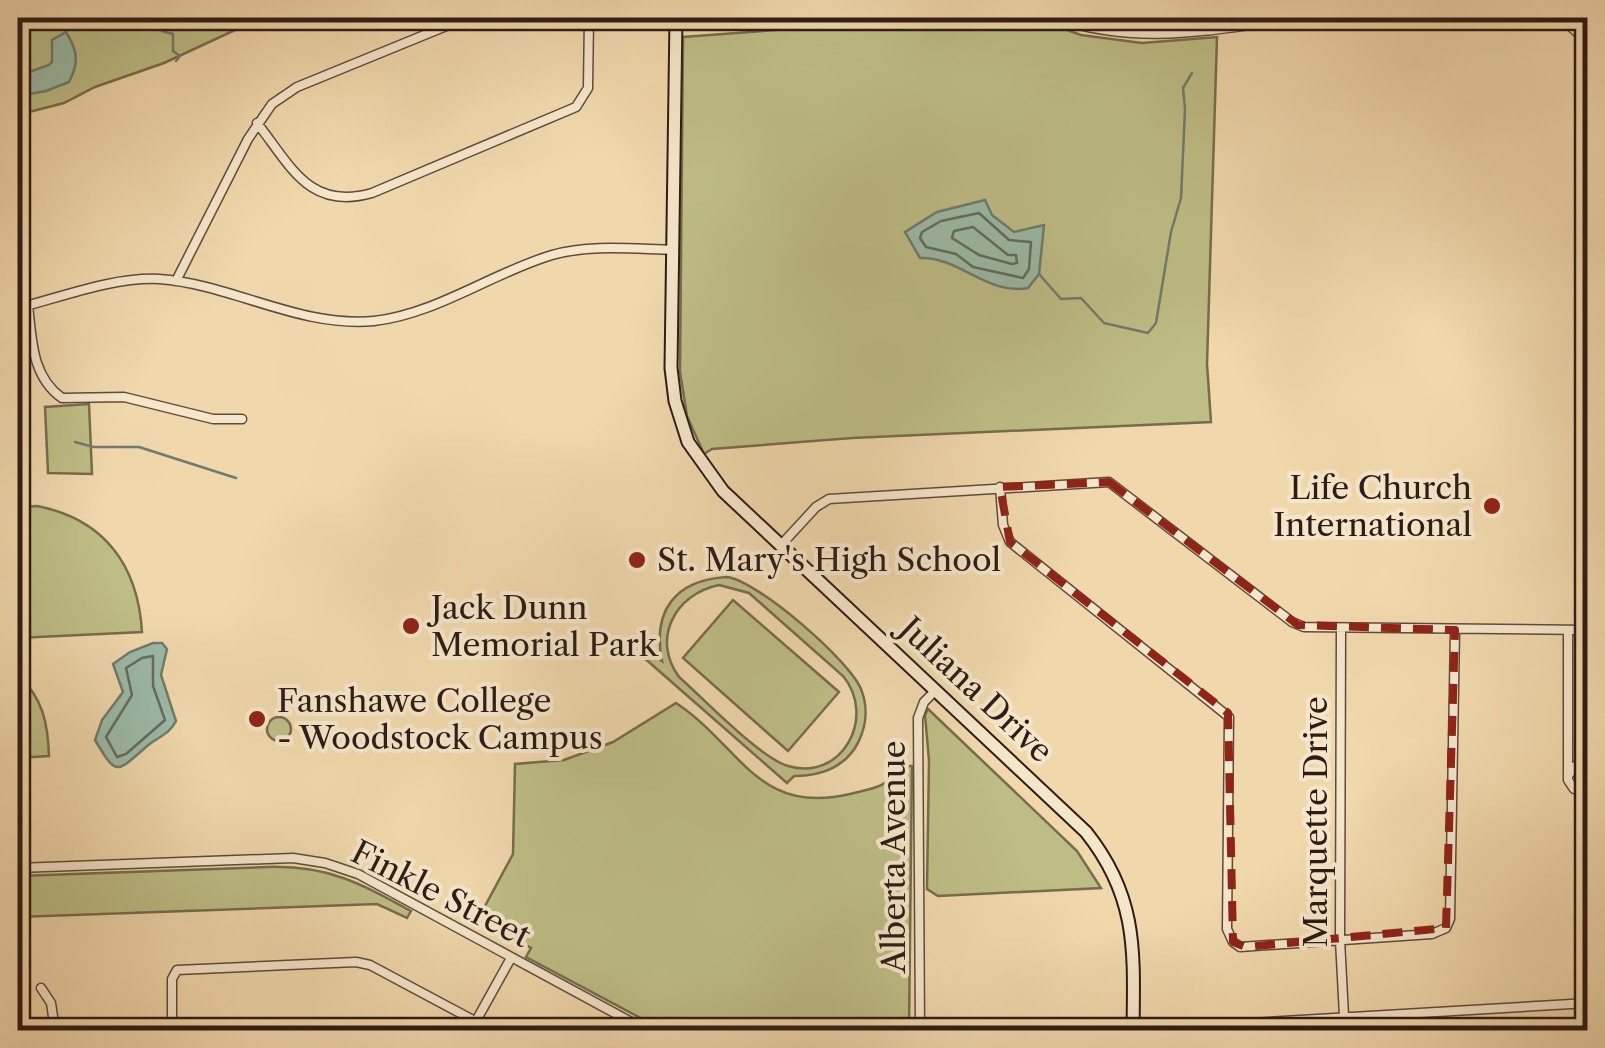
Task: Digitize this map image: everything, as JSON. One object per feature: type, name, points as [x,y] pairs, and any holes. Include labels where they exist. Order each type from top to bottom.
[{"type":"street","points":[[176,281],[257,123],[272,104],[289,90],[466,18]]},
{"type":"street","points":[[257,123],[312,190],[339,199],[372,193],[576,108],[588,88],[589,18]]},
{"type":"street","name":"Juliana Drive","points":[[676,18],[671,368],[682,430],[708,474],[1086,832],[1112,869],[1128,908],[1132,930],[1132,1030]]},
{"type":"street","points":[[1054,18],[1095,30],[1151,36],[1303,18]]},
{"type":"street","points":[[1561,18],[1588,42]]},
{"type":"street","points":[[18,308],[128,282],[176,281],[320,318],[364,322],[409,312],[560,253],[590,249],[672,250]]},
{"type":"street","points":[[28,305],[34,361],[62,398],[124,396],[213,419],[242,419]]},
{"type":"street","points":[[781,545],[816,507],[830,499],[1102,482],[1117,485],[1292,622],[1304,627],[1588,630]]},
{"type":"street","points":[[1000,487],[1003,526],[1010,542],[1226,712],[1230,724],[1227,929],[1232,942],[1246,948],[1443,931],[1448,923],[1455,630]]},
{"type":"street","name":"Marquette Drive","points":[[1342,628],[1340,940],[1344,1016]]},
{"type":"street","points":[[1568,630],[1568,776],[1574,790],[1588,788]]},
{"type":"street","name":"Alberta Avenue","points":[[920,1030],[918,718],[924,702],[936,690]]},
{"type":"street","points":[[1568,776],[1575,766],[1588,768]]},
{"type":"street","name":"Finkle Street","points":[[18,868],[254,859],[315,861],[358,874],[646,1030]]},
{"type":"street","points":[[471,1030],[511,958]]},
{"type":"street","points":[[172,1030],[172,984],[176,970],[362,962],[476,1020]]},
{"type":"street","points":[[41,988],[51,1003],[55,1030]]},
{"type":"street","points":[[1132,1030],[1588,1003]]},
{"type":"highlighted area","points":[[1109,482],[1298,625],[1455,630],[1446,928],[1246,947],[1233,942],[1228,713],[1010,542],[1000,487]]},
{"type":"shaded area","points":[[18,18],[261,18],[64,103],[18,115]]},
{"type":"shaded area","points":[[862,18],[1033,18],[1081,35],[1142,43],[1217,37],[1207,364],[1211,422],[852,438],[712,449],[704,454],[687,416],[680,372],[683,37],[857,24]]},
{"type":"shaded area","points":[[89,404],[92,474],[48,473],[45,407]]},
{"type":"shaded area","points":[[37,506],[81,522],[113,549],[133,586],[142,632],[18,638],[18,507]]},
{"type":"shaded area","points":[[727,577],[759,592],[822,642],[853,676],[865,704],[864,727],[849,755],[836,766],[821,773],[794,776],[787,783],[642,656],[647,650],[662,661],[664,613],[681,592],[709,579]],"holes":[[[719,585],[749,593],[843,676],[853,692],[855,727],[838,755],[824,764],[807,768],[776,761],[679,677],[671,663],[667,648],[672,620],[690,598]]]},
{"type":"shaded area","points":[[733,600],[839,692],[788,751],[683,658]]},
{"type":"shaded area","points":[[18,675],[42,712],[49,756],[18,758]]},
{"type":"shaded area","points":[[676,703],[752,773],[793,795],[818,798],[867,790],[891,779],[903,766],[912,766],[909,1030],[663,1030],[526,957],[531,948],[478,919],[513,854],[515,764],[564,760],[613,742]]},
{"type":"shaded area","points":[[928,709],[1077,851],[1101,888],[938,896],[927,889]]},
{"type":"shaded area","points":[[279,717],[291,729],[279,741],[267,729]]},
{"type":"shaded area","points":[[308,869],[342,878],[411,911],[407,918],[377,904],[18,917],[18,876]]},
{"type":"water","points":[[66,32],[76,57],[69,82],[18,96],[18,76],[49,65],[52,40]]},
{"type":"water","points":[[985,200],[992,215],[1014,232],[1044,225],[1039,274],[1028,288],[1000,286],[947,263],[920,258],[905,232],[937,212]]},
{"type":"water","points":[[153,643],[162,643],[167,649],[161,675],[176,721],[167,733],[118,767],[108,760],[95,740],[102,720],[123,692],[113,664]]},
{"type":"waterway","points":[[158,18],[162,31],[173,34],[173,51],[180,56],[176,61]]},
{"type":"waterway","points":[[827,19],[837,18]]},
{"type":"waterway","points":[[1039,274],[1061,299],[1081,298],[1104,323],[1148,333],[1156,323],[1171,232],[1181,198],[1183,88],[1192,73]]},
{"type":"waterway","points":[[75,442],[93,447],[139,447],[236,478]]},
{"type":"place","name":"Life Church International","points":[[1492,506]]},
{"type":"place","name":"St. Mary's High School","points":[[637,560]]},
{"type":"place","name":"Jack Dunn Memorial Park","points":[[411,626]]},
{"type":"place","name":"Fanshawe College - Woodstock Campus","points":[[257,719]]}]
